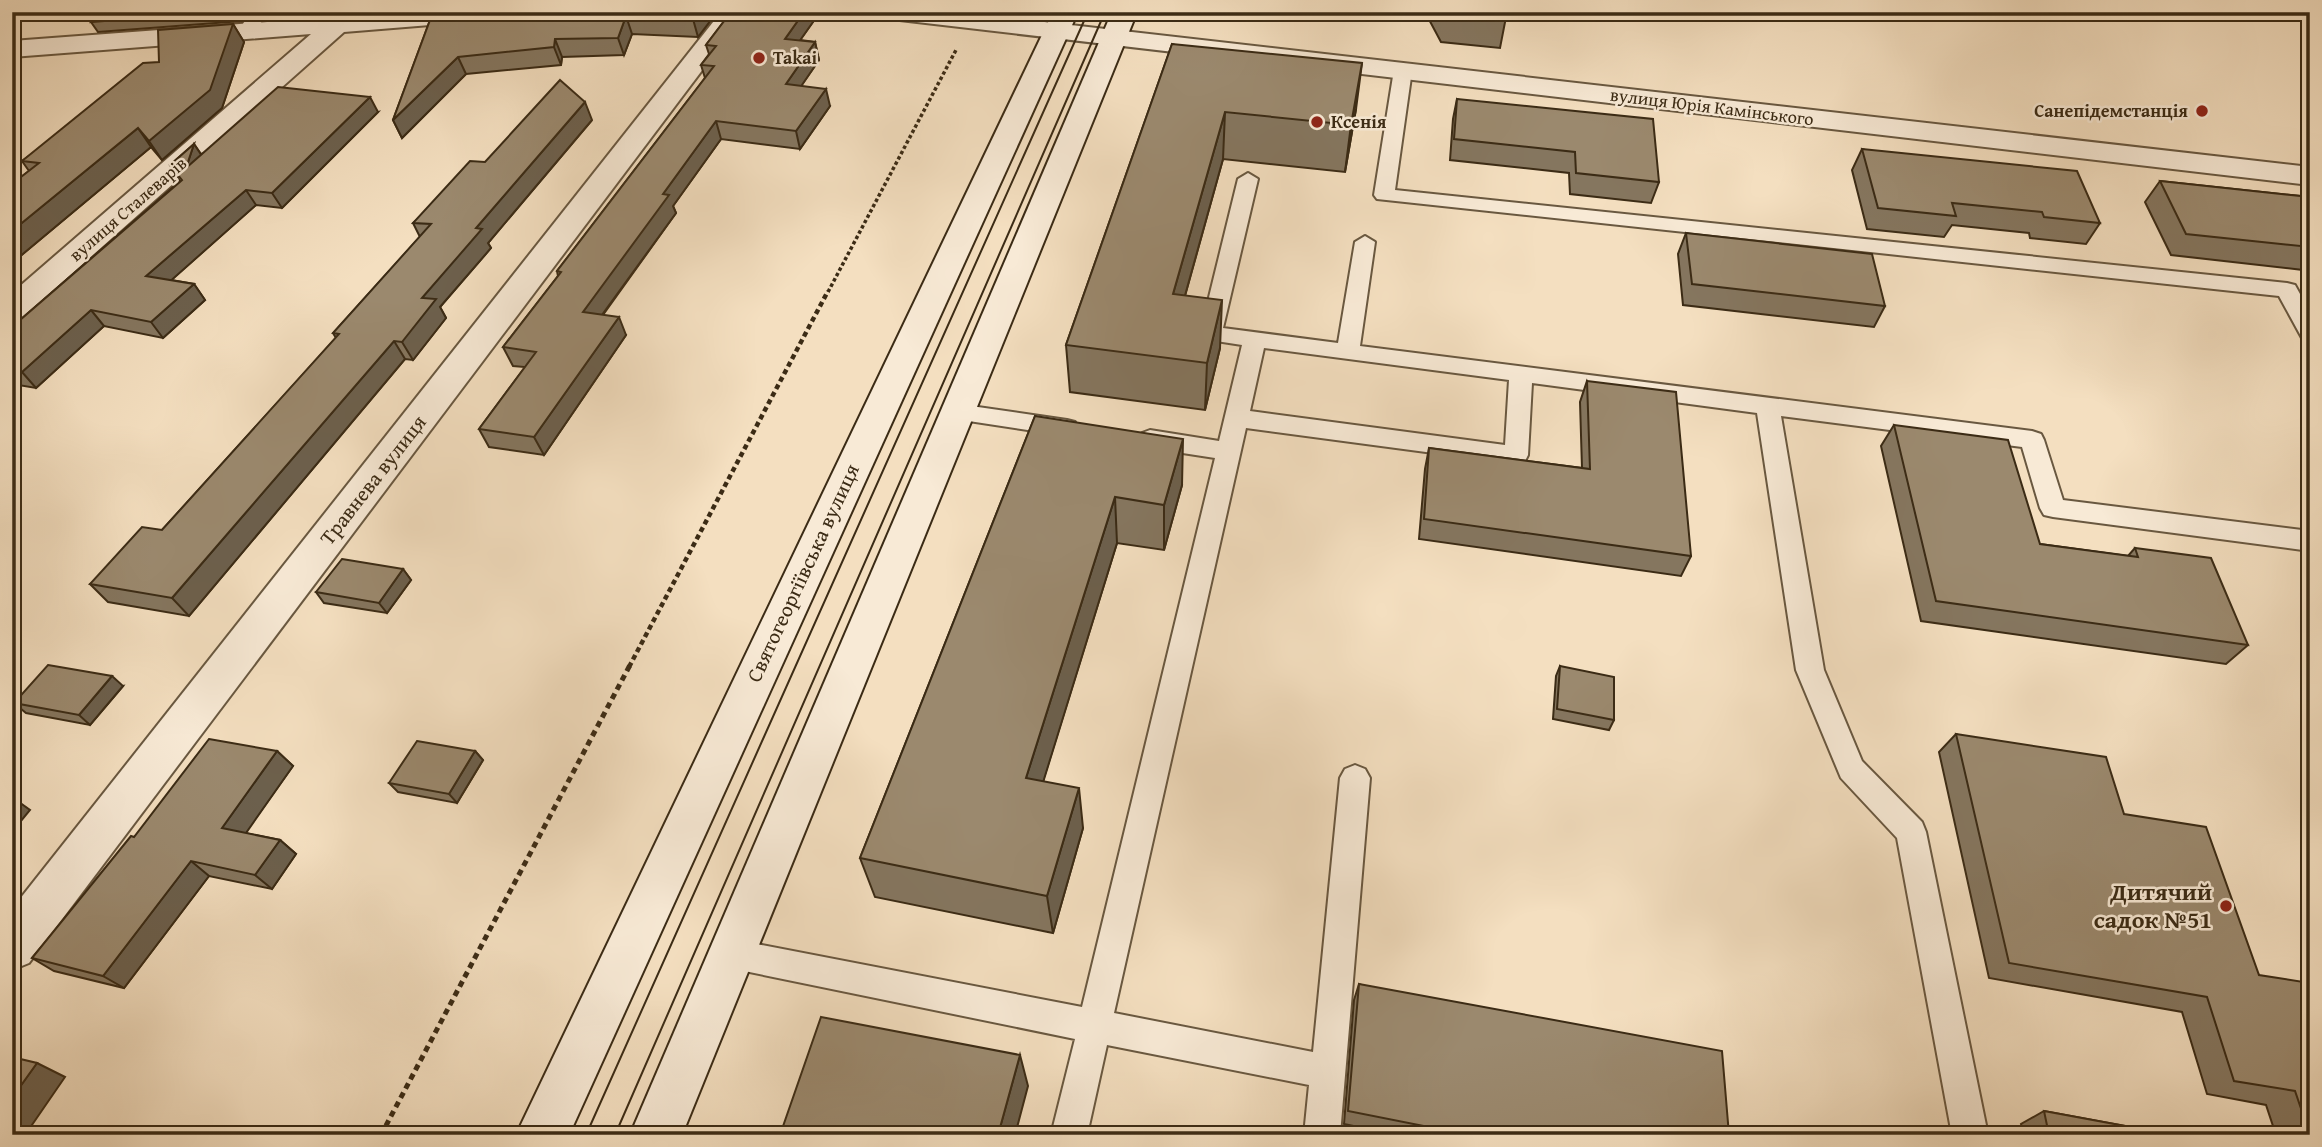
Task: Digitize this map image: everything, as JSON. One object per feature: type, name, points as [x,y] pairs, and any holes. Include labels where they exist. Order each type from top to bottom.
[{"type":"street","points":[[12,49],[253,21],[338,24],[504,12]]},
{"type":"street","name":"Травнева вулиця","points":[[12,947],[734,12]]},
{"type":"street","name":"вулиця Юрія Камінського","points":[[891,12],[925,13],[972,20],[1120,25],[1403,71],[2310,176]]},
{"type":"street","name":"Святогеоргіївська вулиця","points":[[542,1135],[1061,21]]},
{"type":"street","name":"вулиця Сталеварів","points":[[12,310],[338,24]]},
{"type":"street","points":[[656,1135],[1120,25]]},
{"type":"lane","points":[[1403,71],[1384,195],[2287,290],[2310,333]]},
{"type":"lane","points":[[1248,179],[1211,334],[2032,440],[2053,508],[2310,541]]},
{"type":"lane","points":[[1348,352],[1365,242]]},
{"type":"lane","points":[[1069,1135],[1255,340]]},
{"type":"lane","points":[[1237,418],[1516,455],[1521,374]]},
{"type":"lane","points":[[1768,407],[1810,670],[1852,769],[1911,832],[1970,1135]]},
{"type":"lane","points":[[957,412],[1093,431]]},
{"type":"lane","points":[[1121,435],[1229,451]]},
{"type":"lane","points":[[1322,1135],[1355,778]]},
{"type":"lane","points":[[731,955],[1328,1072]]},
{"type":"path","points":[[381,1135],[972,20]]},
{"type":"building","points":[[98,12],[217,12],[91,22]]},
{"type":"building","points":[[433,12],[699,12],[693,19],[626,16],[618,38],[555,39],[554,47],[458,57],[393,120]]},
{"type":"building","points":[[731,12],[804,12],[785,39],[815,42],[786,84],[826,89],[796,131],[716,121],[663,194],[669,195],[583,312],[619,317],[534,437],[479,429],[536,352],[503,347],[561,272],[557,271],[714,66],[701,65],[716,46],[706,45]]},
{"type":"building","points":[[233,24],[210,90],[149,141],[138,128],[12,231],[12,184],[39,163],[22,161],[143,63],[159,62],[158,30]]},
{"type":"building","points":[[1172,44],[1362,63],[1351,125],[1225,112],[1173,294],[1222,300],[1207,363],[1066,345]]},
{"type":"building","points":[[560,80],[585,102],[476,228],[482,229],[422,298],[436,299],[402,342],[394,341],[172,598],[90,584],[142,527],[162,530],[339,334],[333,333],[431,224],[413,223],[470,161],[485,162]]},
{"type":"building","points":[[278,87],[370,97],[272,193],[246,190],[146,276],[194,284],[151,322],[91,310],[22,372],[12,371],[12,327],[182,180],[170,165],[194,144],[186,168]]},
{"type":"building","points":[[1457,99],[1653,119],[1659,182],[1576,173],[1575,152],[1454,139]]},
{"type":"building","points":[[1862,149],[2077,171],[2100,223],[2044,217],[2042,212],[1952,203],[1956,216],[1878,208]]},
{"type":"building","points":[[2160,181],[2310,197],[2310,247],[2186,234]]},
{"type":"building","points":[[1686,233],[1872,254],[1885,306],[1692,284]]},
{"type":"building","points":[[1587,381],[1676,392],[1691,556],[1424,519],[1429,448],[1590,469]]},
{"type":"building","points":[[1035,416],[1183,439],[1164,505],[1115,497],[1026,778],[1079,788],[1047,896],[860,858]]},
{"type":"building","points":[[1894,425],[2008,440],[2040,544],[2138,557],[2135,548],[2211,558],[2248,645],[1936,601]]},
{"type":"building","points":[[342,559],[403,569],[379,603],[316,592]]},
{"type":"building","points":[[48,665],[112,676],[79,715],[14,703]]},
{"type":"building","points":[[1560,666],[1614,677],[1614,720],[1557,709]]},
{"type":"building","points":[[1956,734],[2106,757],[2124,814],[2206,827],[2259,975],[2310,983],[2310,1135],[2295,1091],[2234,1081],[2207,997],[2009,963]]},
{"type":"building","points":[[209,739],[277,751],[222,828],[280,840],[255,875],[191,861],[103,976],[32,958],[131,836],[134,837]]},
{"type":"building","points":[[417,741],[475,751],[449,794],[389,783]]},
{"type":"building","points":[[1359,984],[1722,1051],[1729,1135],[1469,1135],[1348,1111]]},
{"type":"building","points":[[821,1017],[1020,1055],[998,1135],[780,1135]]},
{"type":"building","points":[[12,1057],[37,1063],[12,1098]]},
{"type":"building","points":[[2044,1111],[2174,1135],[2049,1135]]},
{"type":"tram line","points":[[586,1135],[1088,12]]},
{"type":"tram line","points":[[615,1135],[1105,12]]},
{"type":"place","name":"Takai","points":[[759,58]]},
{"type":"place","name":"Санепідемстанція","points":[[2202,111]]},
{"type":"place","name":"Ксенія","points":[[1317,122]]},
{"type":"place","name":"Дитячий садок №51","points":[[2226,906]]}]
